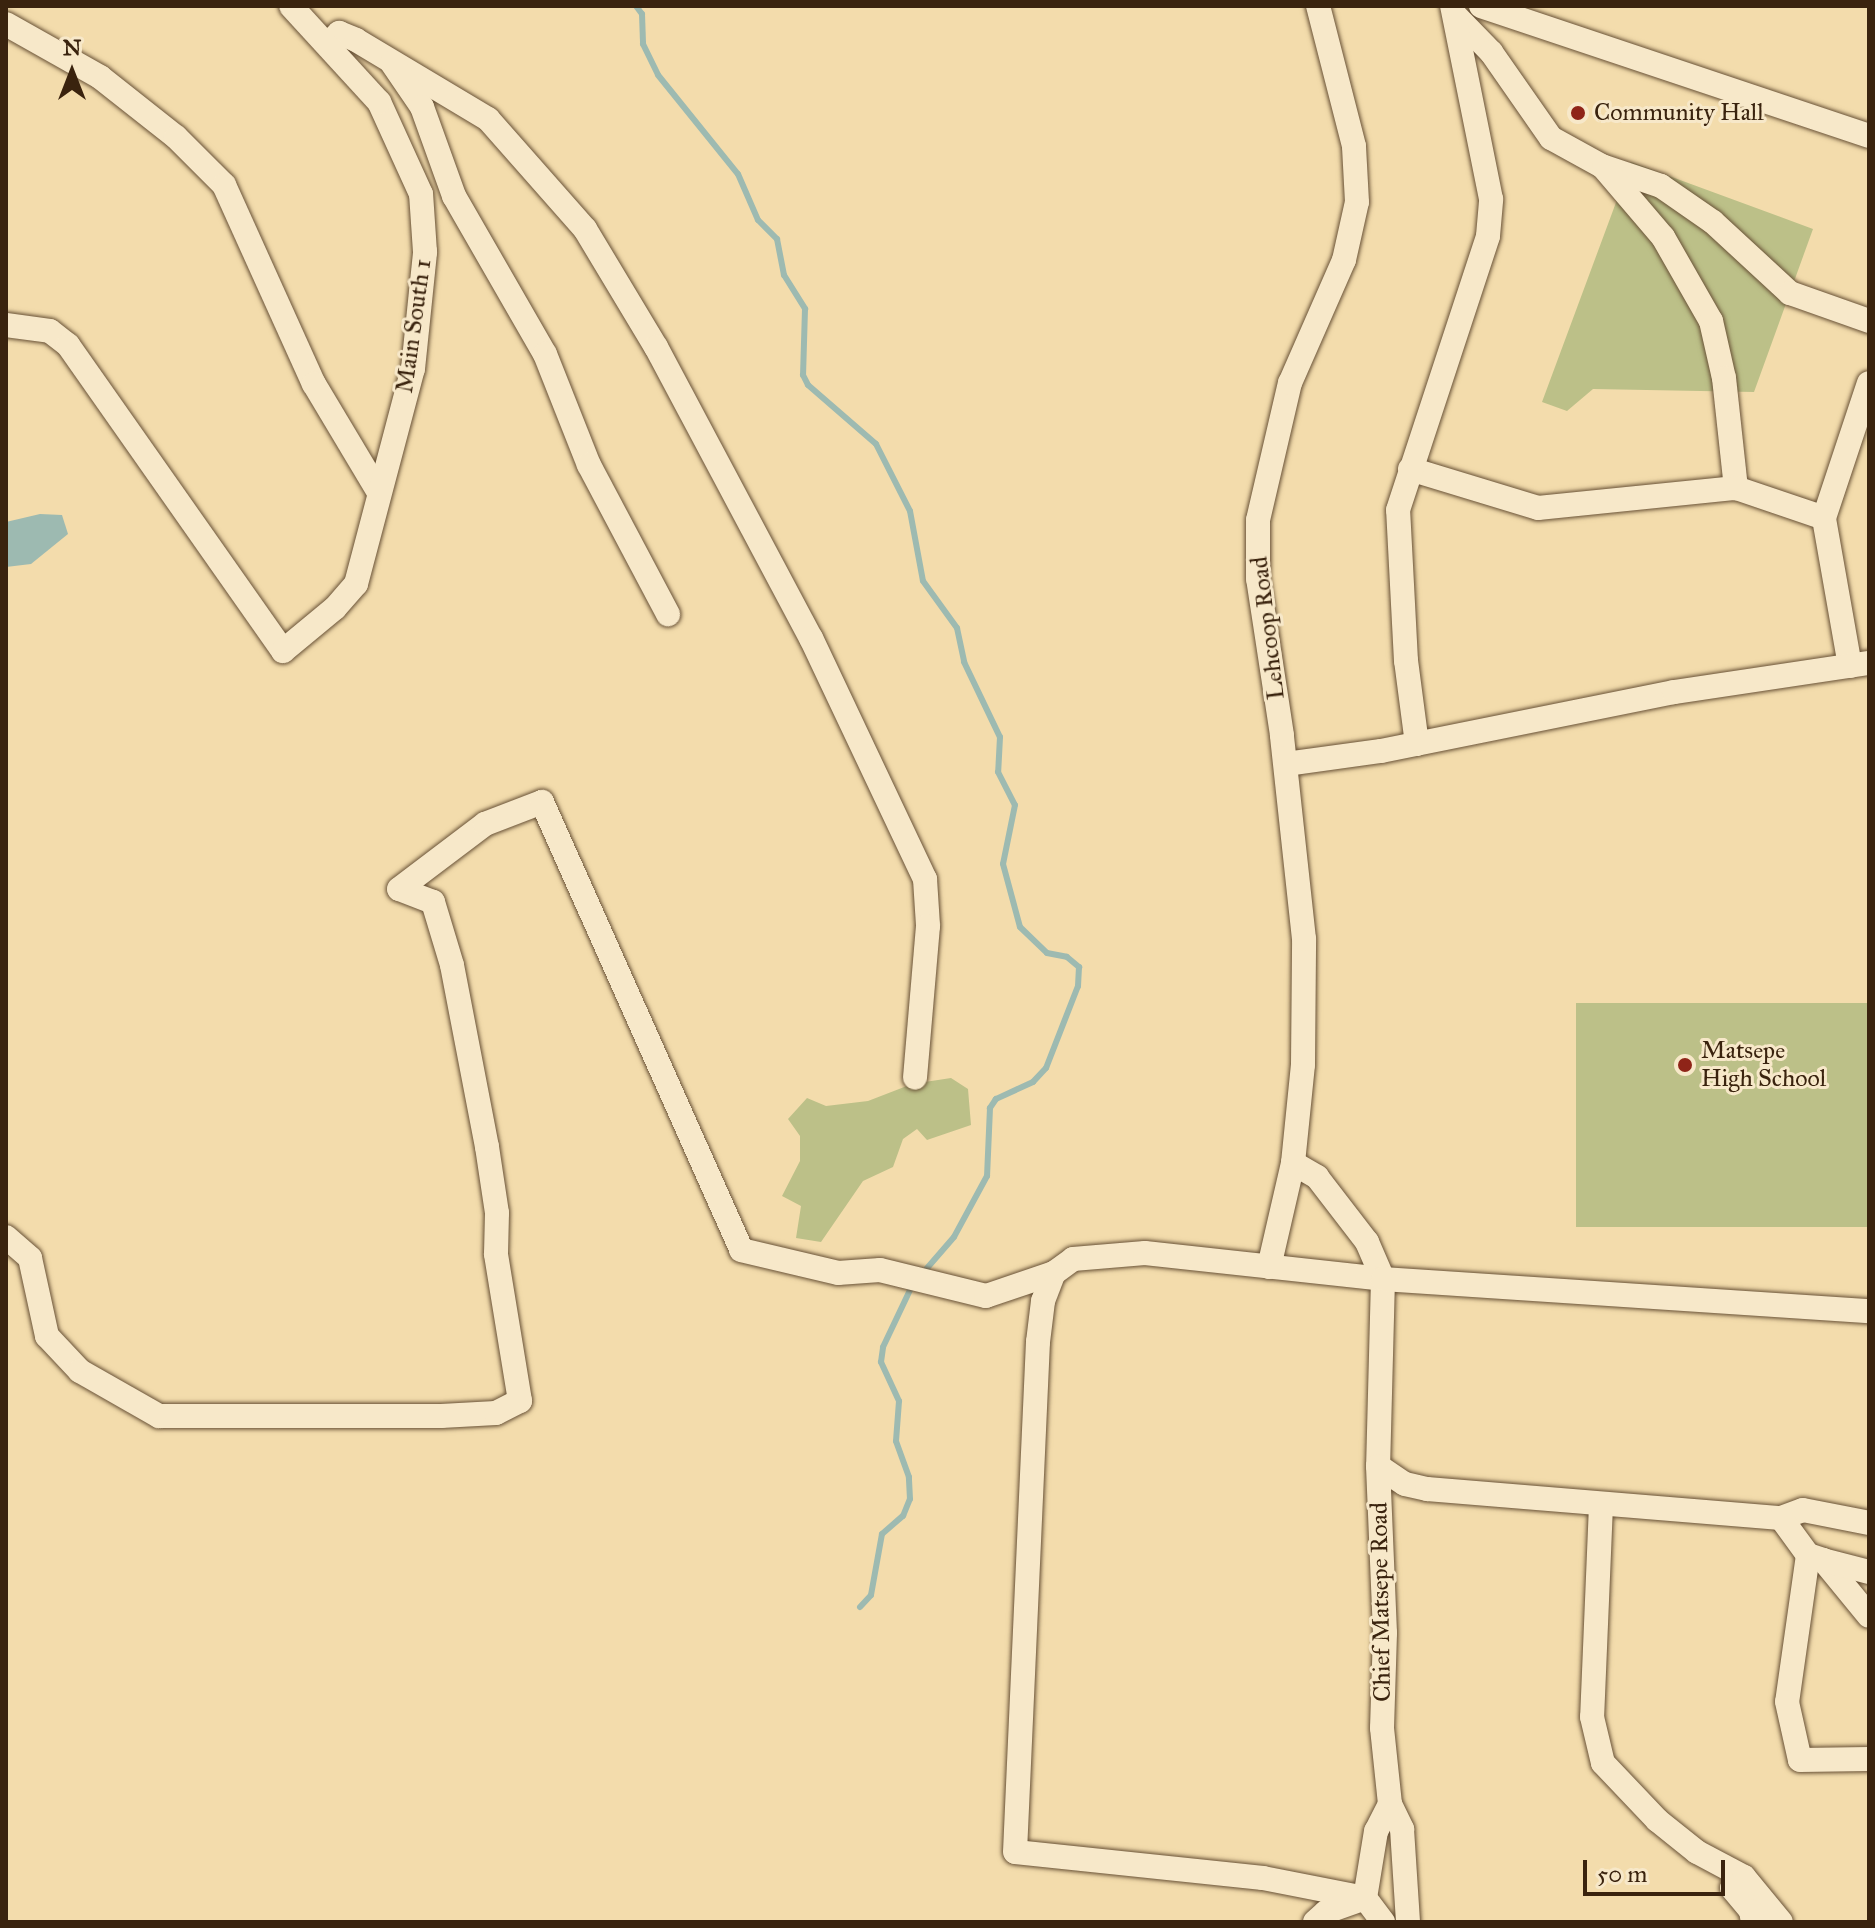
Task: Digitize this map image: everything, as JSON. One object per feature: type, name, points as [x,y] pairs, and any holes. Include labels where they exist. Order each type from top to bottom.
[{"type":"street","name":"Main South 1","points":[[6,325],[50,331],[68,345],[283,651],[314,628],[356,584],[378,491],[413,369],[425,252],[421,194],[379,102],[291,6]]},
{"type":"street","name":"Lehcoop Road","points":[[1269,1267],[1293,1163],[1303,1065],[1304,939],[1286,764],[1258,579],[1261,490],[1290,383],[1344,260],[1357,202],[1354,146],[1318,6]]},
{"type":"street","points":[[1481,6],[1869,136]]},
{"type":"street","points":[[1417,744],[1399,561],[1398,510],[1488,236],[1491,199],[1454,10]]},
{"type":"street","points":[[1454,10],[1491,52],[1551,138],[1602,166],[1661,186],[1713,222],[1790,293],[1869,321]]},
{"type":"street","points":[[6,24],[100,77],[176,137],[224,185],[308,371],[378,491]]},
{"type":"street","points":[[328,44],[339,33],[389,58],[488,119],[585,229],[686,401],[811,638],[925,879],[928,926],[915,1077]]},
{"type":"street","points":[[389,58],[422,107],[454,196],[545,354],[589,465],[668,614]]},
{"type":"street","points":[[1602,166],[1663,237],[1711,321],[1724,378],[1736,488]]},
{"type":"street","points":[[1286,764],[1417,744],[1674,692],[1859,664],[1824,518],[1869,383]]},
{"type":"street","points":[[1410,469],[1538,508],[1736,488],[1824,518]]},
{"type":"street","points":[[6,1237],[30,1258],[47,1336],[80,1371],[159,1416],[441,1416],[496,1413],[520,1401],[496,1254],[497,1213],[485,1131],[452,965],[433,902],[399,889],[485,824],[542,802],[741,1250],[838,1273],[880,1270],[986,1296],[1054,1273],[1073,1259],[1145,1253],[1383,1279],[1869,1311]]},
{"type":"street","points":[[1293,1163],[1317,1177],[1367,1242],[1383,1279]]},
{"type":"street","points":[[1054,1273],[1038,1342],[1015,1852],[1263,1878],[1365,1898]]},
{"type":"street","name":"Chief Matsepe Road","points":[[1383,1279],[1378,1466],[1385,1633],[1382,1728],[1390,1804],[1402,1829],[1408,1922]]},
{"type":"street","points":[[1378,1466],[1405,1484],[1427,1489],[1781,1518],[1803,1510],[1869,1523]]},
{"type":"street","points":[[1601,1505],[1592,1683],[1595,1744],[1603,1763],[1627,1793],[1697,1852],[1744,1877],[1781,1922]]},
{"type":"street","points":[[1781,1518],[1869,1616]]},
{"type":"street","points":[[1816,1557],[1869,1572]]},
{"type":"street","points":[[1816,1557],[1787,1702],[1800,1760],[1869,1759]]},
{"type":"street","points":[[1380,1921],[1365,1898],[1376,1831],[1390,1804]]},
{"type":"street","points":[[1715,1860],[1751,1911],[1753,1922]]},
{"type":"street","points":[[1315,1922],[1326,1912],[1365,1898]]},
{"type":"green space","points":[[1631,162],[1813,229],[1754,392],[1593,389],[1567,411],[1542,402]]},
{"type":"green space","points":[[1576,1003],[1869,1003],[1869,1227],[1576,1227]]},
{"type":"green space","points":[[951,1078],[968,1089],[971,1125],[927,1140],[917,1129],[903,1139],[893,1167],[863,1181],[821,1242],[796,1238],[801,1206],[782,1196],[800,1161],[800,1136],[788,1119],[807,1098],[826,1106],[868,1101],[912,1084]]},
{"type":"water","points":[[40,514],[62,515],[68,534],[31,564],[6,567],[6,522]]},
{"type":"waterway","points":[[636,6],[642,14],[643,44],[658,75],[738,174],[758,220],[777,239],[784,275],[805,309],[803,375],[808,385],[876,444],[910,511],[923,581],[957,628],[964,662],[1000,737],[998,772],[1015,805],[1003,864],[1020,927],[1047,953],[1067,957],[1079,967],[1078,986],[1046,1068],[1033,1082],[996,1099],[990,1108],[987,1176],[954,1237],[922,1274]]},
{"type":"waterway","points":[[860,1607],[871,1595],[882,1534],[903,1516],[910,1499],[909,1477],[896,1441],[899,1401],[881,1362],[883,1347],[912,1286]]},
{"type":"place","name":"Community Hall","points":[[1578,113]]},
{"type":"place","name":"Matsepe High School","points":[[1685,1065]]}]
